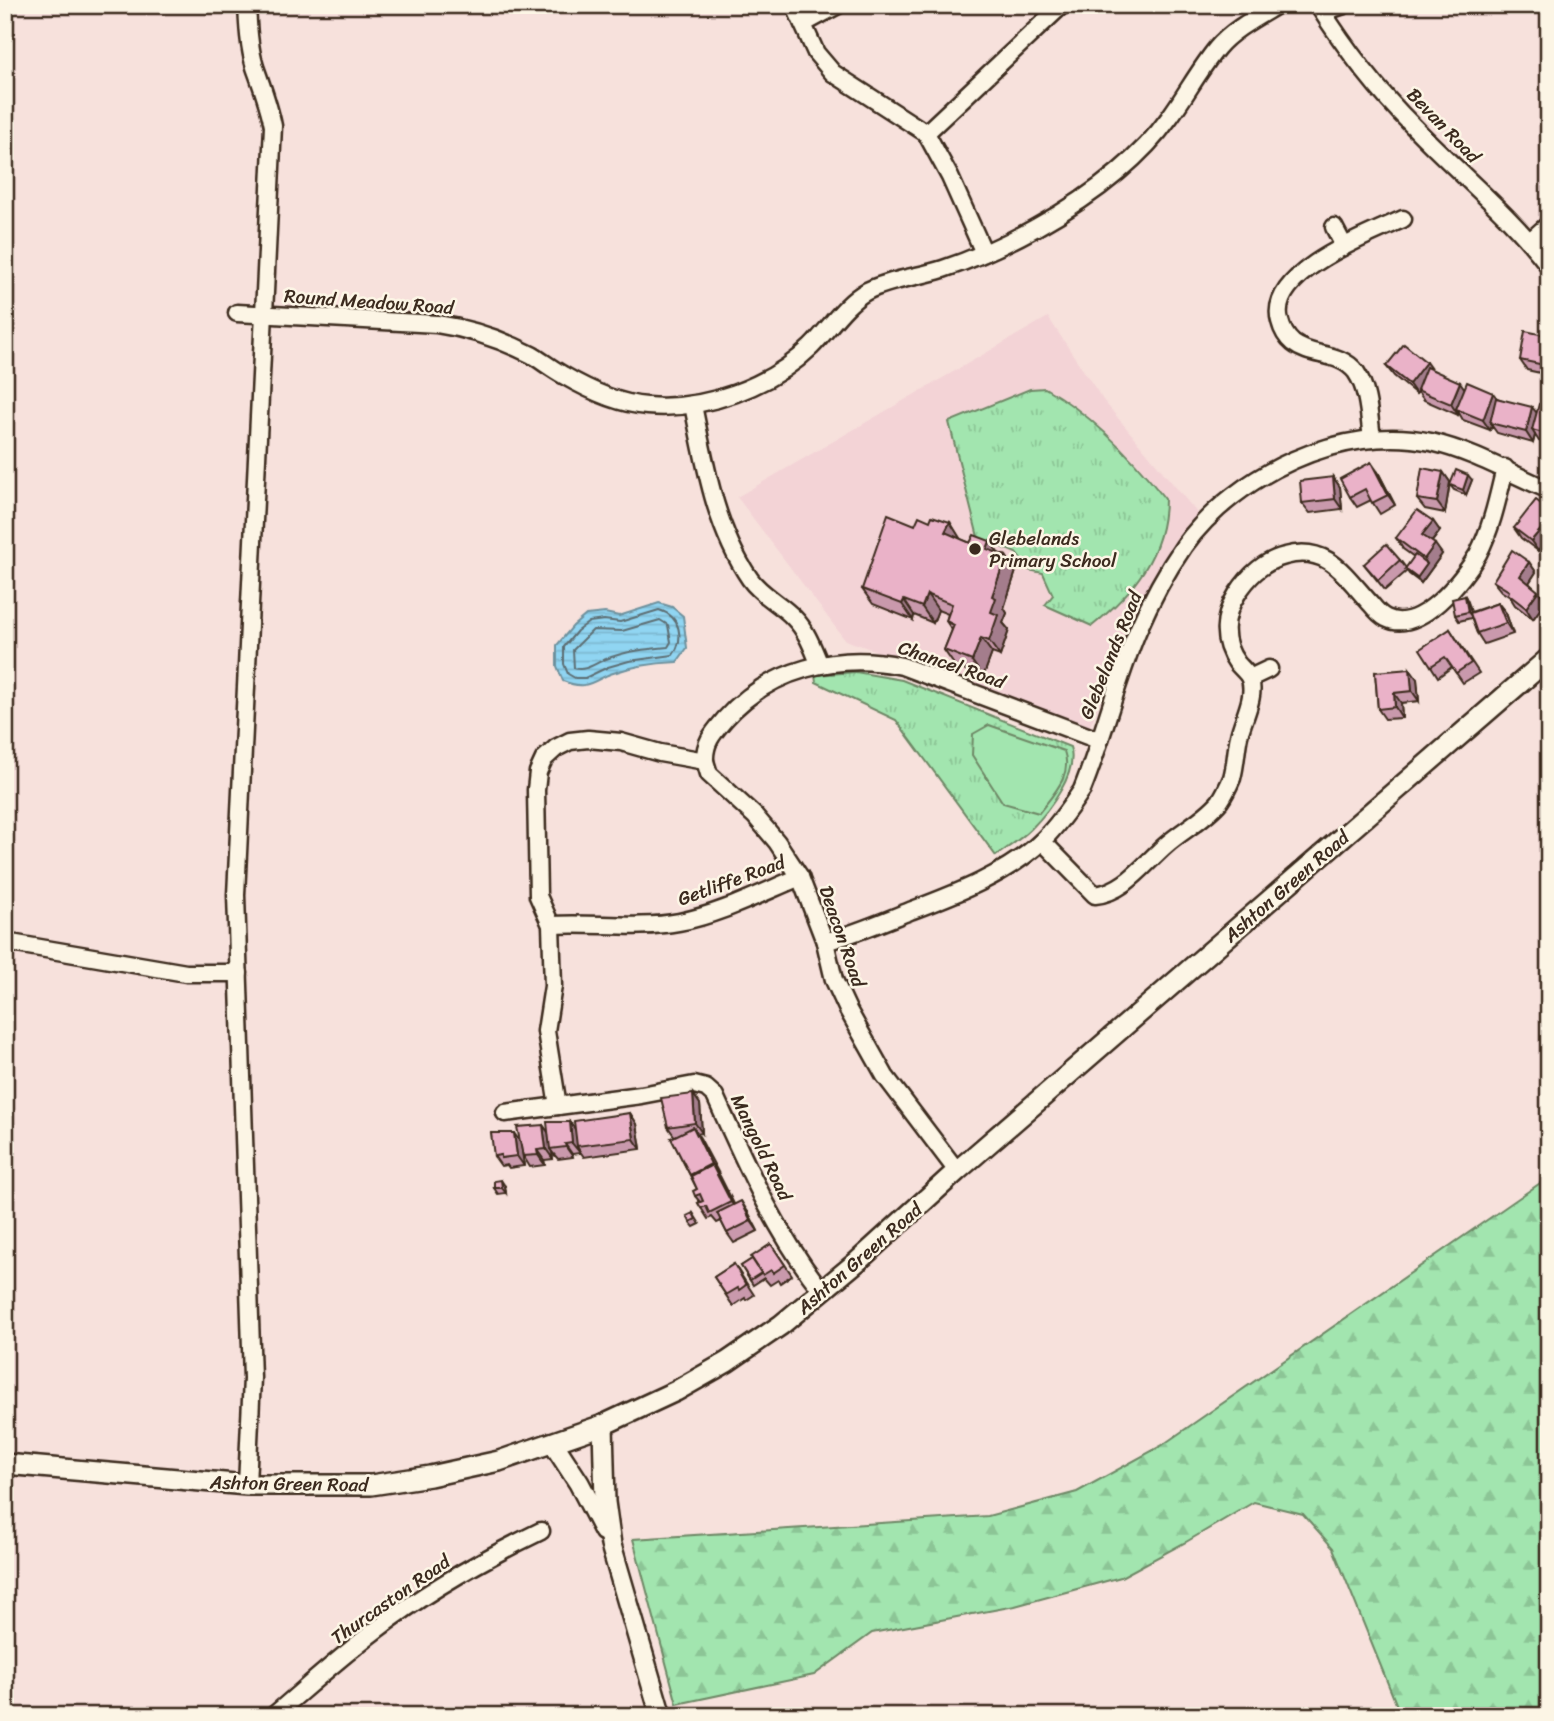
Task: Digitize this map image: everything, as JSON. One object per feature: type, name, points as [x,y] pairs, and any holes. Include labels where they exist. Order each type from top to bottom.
[{"type":"street","points":[[247,5],[249,40],[273,126],[236,895],[252,1378],[247,1485]]},
{"type":"street","points":[[838,5],[800,18],[816,53],[833,73],[926,133],[950,177],[984,253]]},
{"type":"street","points":[[926,133],[1062,5]]},
{"type":"street","name":"Round Meadow Road","points":[[237,313],[437,324],[464,328],[500,340],[533,356],[591,390],[643,406],[693,405],[757,384],[789,366],[809,349],[850,304],[870,290],[944,269],[984,253],[1045,222],[1118,172],[1148,144],[1219,46],[1277,5]]},
{"type":"street","points":[[1320,9],[1344,5]]},
{"type":"street","name":"Bevan Road","points":[[1320,9],[1336,35],[1412,126],[1530,241],[1549,266]]},
{"type":"street","points":[[1373,439],[1364,387],[1354,370],[1341,360],[1294,344],[1284,331],[1278,313],[1279,304],[1284,291],[1318,263],[1344,246],[1404,219]]},
{"type":"street","points":[[1530,241],[1549,224]]},
{"type":"street","points":[[1334,227],[1344,246]]},
{"type":"street","points":[[693,405],[708,483],[741,565],[752,583],[795,618],[808,637],[820,665]]},
{"type":"street","name":"Glebelands Road","points":[[825,942],[850,935],[951,895],[1011,864],[1042,841],[1082,790],[1146,612],[1184,546],[1204,523],[1269,472],[1298,457],[1334,445],[1373,439],[1429,442],[1461,450],[1545,486]]},
{"type":"street","points":[[1042,841],[1095,895],[1107,894],[1122,886],[1221,800],[1232,778],[1239,736],[1252,692],[1250,678],[1236,662],[1226,640],[1225,618],[1237,594],[1253,573],[1270,560],[1293,554],[1314,553],[1333,562],[1384,617],[1403,623],[1431,609],[1458,582],[1478,554],[1490,524],[1505,468]]},
{"type":"street","points":[[1403,623],[1403,641]]},
{"type":"street","name":"Ashton Green Road","points":[[5,1464],[247,1485],[371,1485],[499,1461],[639,1410],[727,1362],[781,1325],[1549,658]]},
{"type":"street","name":"Chancel Road","points":[[705,761],[704,748],[736,707],[785,676],[820,665],[847,661],[872,661],[902,666],[1098,740]]},
{"type":"street","points":[[1250,678],[1269,668]]},
{"type":"street","points":[[558,1105],[546,1031],[553,986],[551,925],[538,895],[538,772],[544,759],[556,748],[570,741],[588,739],[621,742],[660,753],[705,761]]},
{"type":"street","name":"Deacon Road","points":[[705,761],[709,774],[755,816],[777,842],[800,877],[825,942],[834,981],[848,1010],[885,1076],[957,1171]]},
{"type":"street","name":"Getliffe Road","points":[[551,925],[577,923],[629,926],[679,922],[718,910],[800,877]]},
{"type":"street","points":[[5,942],[186,972],[239,973]]},
{"type":"street","name":"Mangold Road","points":[[505,1112],[691,1086],[709,1089],[777,1224],[822,1291]]},
{"type":"street","points":[[603,1425],[604,1490],[611,1545],[661,1716]]},
{"type":"street","points":[[553,1443],[579,1483],[611,1545]]},
{"type":"street","name":"Thurcaston Road","points":[[273,1716],[376,1630],[499,1551],[541,1531]]},
{"type":"shaded area","name":"Glebelands Primary School","points":[[1048,317],[1103,400],[1198,514],[1149,584],[1090,726],[845,640],[737,497]]},
{"type":"green space","points":[[1045,388],[1095,424],[1139,468],[1165,499],[1164,519],[1159,537],[1144,571],[1121,600],[1092,626],[1045,605],[1053,595],[1043,573],[1029,570],[1016,553],[978,537],[949,422],[1030,389]]},
{"type":"green space","points":[[856,672],[902,680],[1070,747],[1070,768],[1061,791],[1031,829],[996,856],[896,720],[816,682],[815,675]]},
{"type":"green space","points":[[989,725],[1064,751],[1064,777],[1039,813],[1003,803],[972,755],[973,734]]},
{"type":"green space","points":[[1549,1177],[1549,1716],[1401,1716],[1333,1548],[1303,1514],[1254,1502],[1121,1577],[1015,1606],[872,1633],[814,1675],[677,1704],[633,1539],[988,1516],[1077,1492],[1161,1446]]},
{"type":"water","points":[[659,603],[672,607],[683,616],[687,648],[677,662],[627,669],[584,685],[563,681],[557,666],[557,645],[586,615],[605,613],[619,616]]},
{"type":"building","points":[[1525,331],[1549,336],[1546,349],[1549,349],[1549,366],[1520,360]]},
{"type":"building","points":[[1404,344],[1426,362],[1409,384],[1386,366]]},
{"type":"building","points":[[1426,367],[1460,382],[1451,404],[1417,390]]},
{"type":"building","points":[[1467,382],[1493,393],[1483,420],[1456,409]]},
{"type":"building","points":[[1496,398],[1532,407],[1526,432],[1490,423]]},
{"type":"building","points":[[1539,404],[1549,406],[1549,428],[1544,427],[1543,433],[1532,430]]},
{"type":"building","points":[[1371,462],[1388,495],[1372,503],[1365,489],[1350,497],[1340,479]]},
{"type":"building","points":[[1422,468],[1443,472],[1437,502],[1417,499]]},
{"type":"building","points":[[1456,470],[1468,475],[1463,490],[1450,485]]},
{"type":"building","points":[[1333,477],[1335,499],[1302,503],[1300,481]]},
{"type":"building","points":[[1536,500],[1549,510],[1549,533],[1542,528],[1531,541],[1514,528]]},
{"type":"building","points":[[1417,510],[1433,521],[1422,535],[1435,544],[1424,559],[1396,538]]},
{"type":"building","points":[[888,514],[915,525],[919,516],[930,521],[932,516],[950,522],[945,532],[970,543],[974,535],[990,541],[987,549],[1006,556],[992,596],[996,598],[991,612],[998,615],[989,641],[981,638],[972,661],[944,650],[954,625],[946,621],[952,604],[927,594],[922,607],[904,600],[902,604],[862,589]]},
{"type":"building","points":[[1386,544],[1400,560],[1378,580],[1364,564]]},
{"type":"building","points":[[1512,550],[1529,562],[1520,576],[1538,591],[1526,608],[1508,594],[1509,591],[1493,581]]},
{"type":"building","points":[[1415,555],[1427,564],[1417,578],[1405,569]]},
{"type":"building","points":[[1465,596],[1468,612],[1455,615],[1452,599]]},
{"type":"building","points":[[1498,603],[1506,623],[1477,633],[1470,613]]},
{"type":"building","points":[[1450,629],[1471,663],[1456,673],[1445,657],[1431,666],[1420,649]]},
{"type":"building","points":[[1410,669],[1412,691],[1394,693],[1395,707],[1378,709],[1375,672]]},
{"type":"building","points":[[693,1094],[695,1123],[668,1127],[661,1098]]},
{"type":"building","points":[[630,1113],[634,1139],[577,1146],[574,1121]]},
{"type":"building","points":[[547,1122],[570,1122],[572,1143],[565,1144],[566,1147],[550,1149]]},
{"type":"building","points":[[543,1125],[546,1149],[537,1150],[538,1155],[523,1156],[517,1127]]},
{"type":"building","points":[[693,1127],[711,1164],[690,1175],[671,1138]]},
{"type":"building","points":[[491,1133],[514,1133],[517,1156],[494,1156]]},
{"type":"building","points":[[712,1165],[731,1202],[709,1213],[706,1206],[701,1208],[698,1203],[703,1201],[700,1194],[695,1196],[693,1191],[697,1189],[691,1176]]},
{"type":"building","points":[[501,1180],[502,1188],[494,1188],[494,1181]]},
{"type":"building","points":[[741,1201],[751,1221],[727,1233],[717,1213]]},
{"type":"building","points":[[693,1213],[696,1219],[690,1222],[687,1216]]},
{"type":"building","points":[[771,1244],[785,1265],[773,1273],[771,1270],[763,1275],[751,1257]]},
{"type":"building","points":[[752,1259],[761,1273],[750,1280],[741,1266]]},
{"type":"building","points":[[734,1264],[746,1285],[726,1295],[714,1277]]},
{"type":"place","name":"Glebelands Primary School","points":[[975,549]]}]
